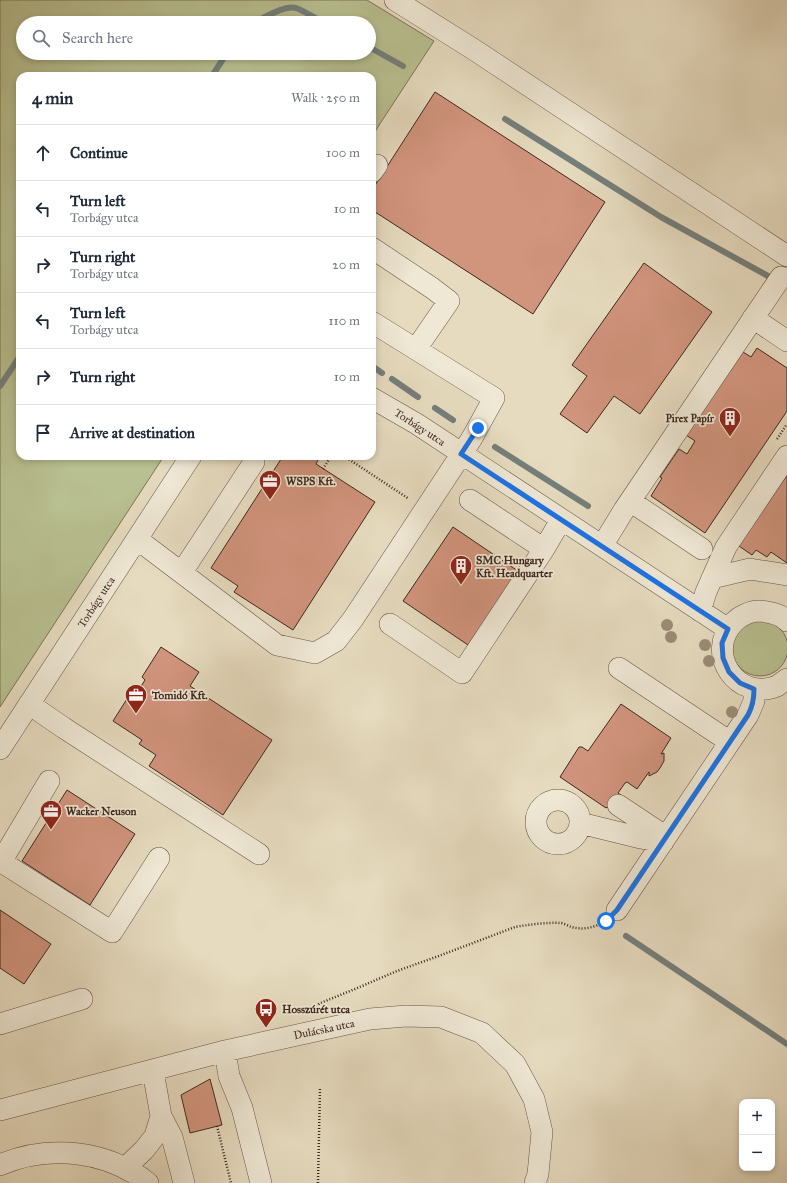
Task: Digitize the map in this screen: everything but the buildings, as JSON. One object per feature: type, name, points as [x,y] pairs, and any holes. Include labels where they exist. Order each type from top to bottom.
[{"type":"street","points":[[395,0],[473,49],[787,256]]},
{"type":"street","points":[[376,251],[449,301],[416,349]]},
{"type":"street","points":[[602,546],[630,501],[781,277]]},
{"type":"street","points":[[753,318],[787,341]]},
{"type":"street","points":[[137,539],[277,645],[315,653],[336,641],[353,619],[478,428],[494,398],[376,324]]},
{"type":"street","name":"Torbágy utca","points":[[376,400],[410,420],[728,629]]},
{"type":"street","points":[[700,611],[706,592],[726,547],[787,456]]},
{"type":"street","name":"Torbágy utca","points":[[0,749],[188,460]]},
{"type":"street","points":[[182,572],[254,462]]},
{"type":"street","points":[[470,500],[544,549]]},
{"type":"street","points":[[630,501],[702,549]]},
{"type":"street","points":[[390,624],[462,672],[544,549],[561,520]]},
{"type":"street","points":[[712,578],[750,569],[787,574]]},
{"type":"street","points":[[787,621],[770,612],[754,611],[739,617],[728,629],[722,643],[723,658],[729,672],[740,683],[754,689],[766,689],[778,686],[787,679]]},
{"type":"street","points":[[619,668],[730,742]]},
{"type":"street","points":[[617,910],[752,707],[754,689]]},
{"type":"street","points":[[29,704],[259,854]]},
{"type":"street","points":[[49,781],[1,862],[112,932],[159,858]]},
{"type":"street","points":[[618,805],[664,840]]},
{"type":"street","points":[[580,823],[641,838],[664,840]]},
{"type":"street","points":[[1,1021],[82,999]]},
{"type":"street","name":"Dulácska utca","points":[[0,1110],[225,1051],[370,1019],[406,1016],[441,1017],[482,1033],[515,1064],[534,1099],[542,1132],[538,1174],[535,1183]]},
{"type":"street","points":[[225,1051],[229,1076],[242,1108],[261,1183]]},
{"type":"street","points":[[153,1071],[161,1116],[172,1137],[184,1183]]},
{"type":"street","points":[[125,1168],[144,1150],[154,1136],[161,1116]]},
{"type":"street","points":[[0,1164],[27,1156],[47,1153],[87,1155],[106,1160],[125,1168],[148,1183]]},
{"type":"path","points":[[323,469],[329,460]]},
{"type":"path","points":[[350,460],[424,510]]},
{"type":"path","points":[[320,1030],[316,1010],[319,1004],[397,971],[515,927],[560,923],[573,928],[587,928],[597,926],[606,921],[617,910]]},
{"type":"path","points":[[318,1183],[320,1088]]},
{"type":"path","points":[[217,1126],[231,1183]]},
{"type":"green space","points":[[0,0],[367,0],[434,41],[376,130],[376,72],[16,72],[16,460],[161,460],[0,707]]},
{"type":"green space","points":[[760,620],[771,622],[780,628],[786,637],[788,648],[786,659],[780,668],[771,674],[760,676],[749,674],[740,668],[734,659],[732,648],[734,637],[740,628],[749,622]]},
{"type":"waterway","points":[[266,16],[286,8],[296,8],[312,16]]},
{"type":"waterway","points":[[376,51],[403,66]]},
{"type":"waterway","points":[[215,72],[222,60]]},
{"type":"waterway","points":[[505,119],[661,217],[768,276]]},
{"type":"waterway","points":[[0,386],[16,362]]},
{"type":"waterway","points":[[376,369],[382,373]]},
{"type":"waterway","points":[[392,379],[418,397]]},
{"type":"waterway","points":[[435,408],[453,420]]},
{"type":"waterway","points":[[495,447],[588,506]]},
{"type":"waterway","points":[[626,936],[787,1044]]},
{"type":"place","name":"Pirex Papír","points":[[730,438]]},
{"type":"place","name":"WSPS Kft.","points":[[270,500]]},
{"type":"place","name":"SMC Hungary Kft. Headquarter","points":[[461,586]]},
{"type":"place","name":"Tomidó Kft.","points":[[136,714]]},
{"type":"place","name":"Wacker Neuson","points":[[51,830]]},
{"type":"place","name":"Hosszúrét utca","points":[[266,1028]]},
{"type":"route","points":[[478,428],[461,454],[728,629],[722,643],[723,658],[729,672],[740,683],[754,689],[754,701],[748,715],[617,910],[606,921]]}]
